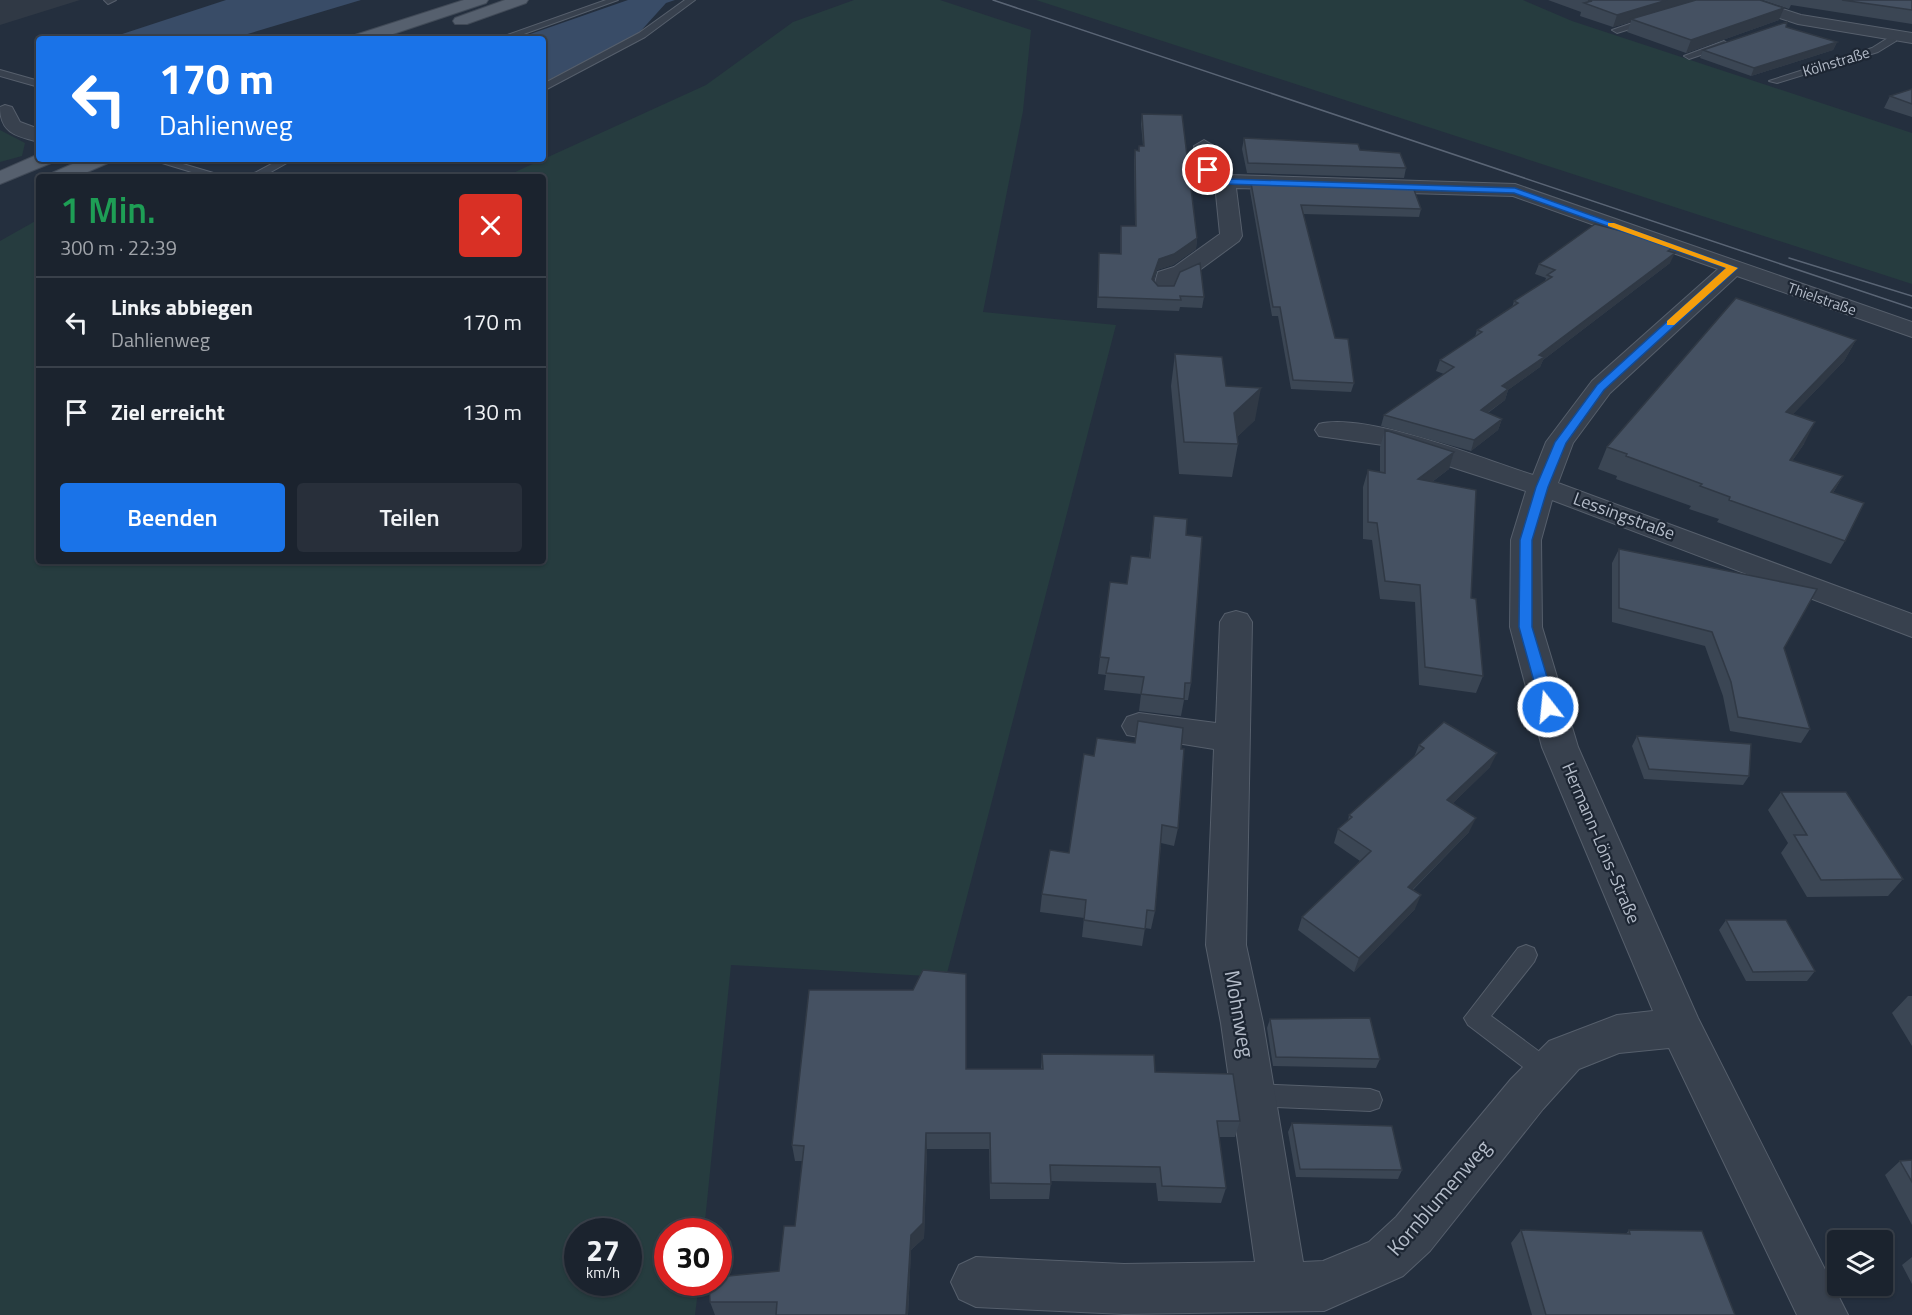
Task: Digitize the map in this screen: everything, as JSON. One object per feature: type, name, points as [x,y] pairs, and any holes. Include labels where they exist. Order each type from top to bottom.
[{"type":"main road","points":[[370,36],[480,0]]},
{"type":"main road","points":[[417,36],[520,0]]},
{"type":"main road","points":[[0,178],[37,162]]},
{"type":"main road","points":[[66,174],[93,162]]},
{"type":"street","name":"Kölnstraße","points":[[1739,0],[1798,19],[1912,38]]},
{"type":"street","points":[[2,111],[28,113]]},
{"type":"street","points":[[2,111],[13,126],[36,135]]},
{"type":"street","points":[[1165,290],[1166,277],[1182,272],[1231,236],[1225,181],[1208,170],[1204,146]]},
{"type":"street","name":"Thielstraße","points":[[1225,181],[1515,190],[1912,330]]},
{"type":"street","name":"Hermann-Löns-Straße","points":[[1733,268],[1601,387],[1560,442],[1542,487],[1526,540],[1526,627],[1560,747],[1682,1028],[1823,1315]]},
{"type":"street","name":"Lessingstraße","points":[[1329,429],[1387,437],[1622,514],[1912,626]]},
{"type":"street","name":"Mohnweg","points":[[1236,622],[1226,945],[1253,1095],[1283,1288]]},
{"type":"street","points":[[1139,726],[1232,738]]},
{"type":"street","name":"Kornblumenweg","points":[[976,1282],[1125,1302],[1324,1286],[1386,1259],[1413,1234],[1563,1055],[1617,1034],[1682,1028]]},
{"type":"lane","points":[[510,36],[614,0]]},
{"type":"lane","points":[[546,86],[642,35],[691,0]]},
{"type":"lane","points":[[1617,30],[1663,16]]},
{"type":"lane","name":"Kölnstraße","points":[[1778,26],[1798,19]]},
{"type":"lane","name":"Kölnstraße","points":[[1774,81],[1875,50],[1893,39],[1892,35]]},
{"type":"lane","points":[[1689,56],[1733,41]]},
{"type":"lane","points":[[0,73],[36,83]]},
{"type":"lane","points":[[165,162],[210,174]]},
{"type":"lane","points":[[259,174],[282,162]]},
{"type":"lane","points":[[1526,955],[1476,1018],[1548,1072]]},
{"type":"lane","points":[[1253,1095],[1370,1100]]},
{"type":"green space","points":[[854,0],[940,0],[1031,30],[1023,111],[983,312],[1116,325],[946,977],[731,965],[705,1218],[654,1218],[654,1296],[697,1296],[695,1315],[0,1315],[0,241],[36,221],[36,564],[546,564],[546,174],[511,174],[537,162],[546,162],[546,158],[706,85],[793,22]]},
{"type":"green space","points":[[1036,0],[1523,0],[1572,21],[1912,133],[1912,284]]},
{"type":"green space","points":[[0,130],[25,143],[22,156],[0,162]]},
{"type":"water","points":[[226,0],[361,0],[241,36],[116,36]]},
{"type":"water","points":[[628,0],[675,0],[666,3],[638,34],[546,81],[546,36],[525,36]]},
{"type":"building","points":[[1588,0],[1667,0],[1617,15],[1584,3],[1592,1]]},
{"type":"building","points":[[1696,0],[1760,0],[1784,8],[1691,40],[1631,19]]},
{"type":"building","points":[[1842,0],[1912,0],[1912,10]]},
{"type":"building","points":[[1787,22],[1786,27],[1837,42],[1754,68],[1703,50]]},
{"type":"building","points":[[1912,89],[1912,104],[1890,96]]},
{"type":"building","points":[[1142,114],[1182,115],[1197,238],[1174,254],[1159,259],[1152,279],[1158,286],[1174,286],[1180,272],[1200,263],[1204,297],[1180,296],[1181,300],[1098,297],[1099,253],[1121,254],[1121,226],[1136,226],[1135,150],[1139,151],[1139,146],[1144,146]]},
{"type":"building","points":[[1244,138],[1358,144],[1360,150],[1400,153],[1406,168],[1248,163]]},
{"type":"building","points":[[1251,183],[1413,187],[1421,209],[1301,205],[1335,338],[1348,339],[1354,383],[1293,380],[1280,307],[1273,307]]},
{"type":"building","points":[[1595,224],[1625,232],[1630,229],[1667,242],[1665,244],[1674,247],[1668,251],[1675,253],[1539,355],[1544,357],[1502,386],[1508,389],[1481,410],[1502,419],[1474,440],[1384,415],[1454,367],[1440,360],[1482,332],[1477,330],[1518,303],[1514,301],[1552,277],[1547,275],[1555,270],[1539,264]]},
{"type":"building","points":[[1736,298],[1856,340],[1786,412],[1815,422],[1790,460],[1843,476],[1831,492],[1864,503],[1845,541],[1729,500],[1730,497],[1700,486],[1702,484],[1607,447]]},
{"type":"building","points":[[1175,354],[1222,357],[1226,386],[1261,388],[1234,413],[1238,444],[1184,442]]},
{"type":"building","points":[[1385,430],[1454,452],[1418,479],[1476,490],[1471,598],[1476,599],[1483,676],[1425,667],[1420,585],[1385,581],[1377,523],[1368,522],[1368,470],[1385,473]]},
{"type":"building","points":[[1154,516],[1187,519],[1186,535],[1202,537],[1191,683],[1185,683],[1184,699],[1141,694],[1144,677],[1106,673],[1109,658],[1100,657],[1110,582],[1127,584],[1131,556],[1150,558]]},
{"type":"building","points":[[1619,549],[1817,589],[1784,648],[1810,729],[1738,717],[1731,682],[1712,632],[1619,608]]},
{"type":"building","points":[[1138,721],[1183,728],[1181,749],[1184,749],[1178,828],[1162,825],[1155,911],[1147,910],[1145,929],[1084,920],[1086,900],[1042,894],[1050,850],[1069,853],[1084,754],[1094,756],[1097,738],[1135,743]]},
{"type":"building","points":[[1444,722],[1497,753],[1447,800],[1476,818],[1408,887],[1421,895],[1359,958],[1302,917],[1371,851],[1338,829],[1352,817],[1349,815],[1424,748],[1419,745]]},
{"type":"building","points":[[1637,736],[1751,744],[1749,776],[1649,769]]},
{"type":"building","points":[[1781,792],[1846,792],[1903,879],[1821,880],[1794,835],[1807,835]]},
{"type":"building","points":[[1726,920],[1786,920],[1815,971],[1753,972]]},
{"type":"building","points":[[923,970],[966,974],[966,1069],[1043,1069],[1042,1054],[1154,1055],[1155,1072],[1233,1074],[1240,1121],[1217,1121],[1226,1188],[1162,1186],[1160,1167],[1050,1165],[1051,1184],[991,1183],[990,1133],[926,1133],[923,1223],[911,1235],[906,1315],[776,1315],[777,1302],[710,1302],[710,1296],[732,1296],[732,1276],[779,1271],[784,1226],[795,1226],[804,1146],[792,1145],[809,990],[913,990]]},
{"type":"building","points":[[1370,1018],[1380,1059],[1276,1057],[1270,1019]]},
{"type":"building","points":[[1292,1123],[1392,1126],[1402,1170],[1300,1169]]},
{"type":"building","points":[[1912,1160],[1912,1182],[1900,1161]]},
{"type":"building","points":[[1521,1230],[1630,1234],[1629,1230],[1702,1231],[1735,1315],[1546,1315]]},
{"type":"tram line","points":[[993,0],[1912,308]]},
{"type":"tram line","points":[[1789,258],[1912,296]]},
{"type":"slow traffic","points":[[1611,224],[1733,268],[1671,323]]},
{"type":"route","points":[[1208,170],[1225,181],[1515,190],[1733,268],[1601,387],[1560,442],[1542,487],[1526,540],[1526,627],[1548,707]]}]
